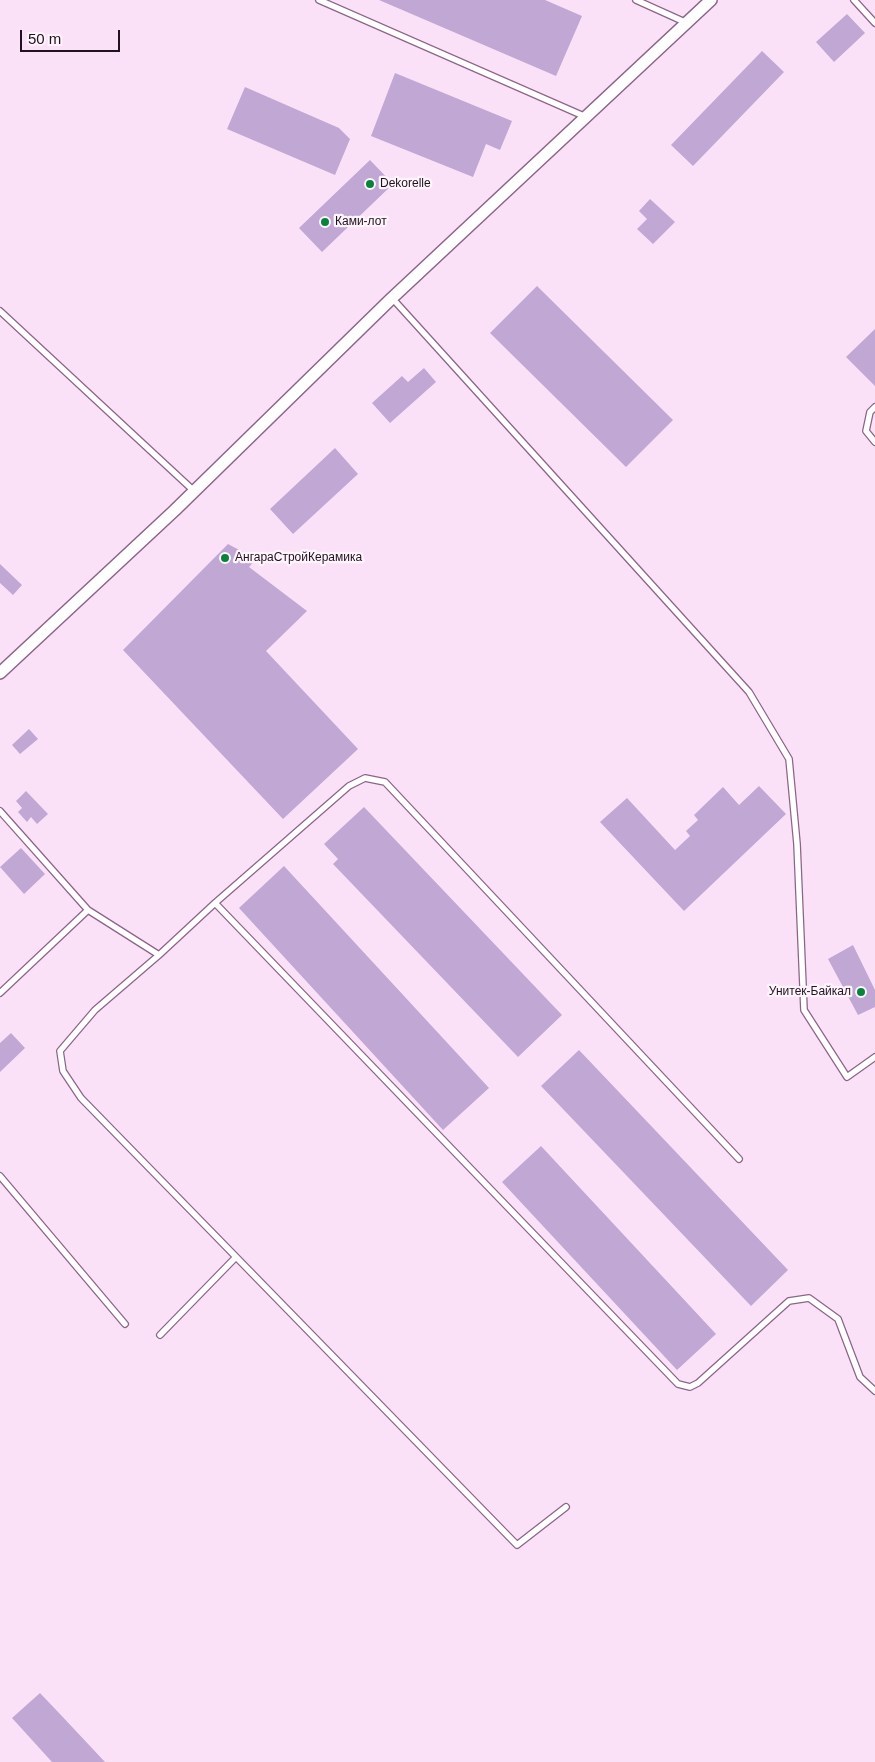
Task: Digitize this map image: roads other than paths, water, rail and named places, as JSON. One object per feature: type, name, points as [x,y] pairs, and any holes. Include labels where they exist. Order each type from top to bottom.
[{"type":"street","points":[[0,673],[194,491],[392,298],[711,0]]},
{"type":"lane","points":[[319,0],[586,116]]},
{"type":"lane","points":[[636,0],[687,23]]},
{"type":"lane","points":[[854,0],[875,23]]},
{"type":"lane","points":[[392,298],[749,692],[789,759],[797,844],[804,1010],[847,1077],[875,1057]]},
{"type":"lane","points":[[0,310],[194,491]]},
{"type":"lane","points":[[875,407],[870,412],[866,431],[875,442]]},
{"type":"lane","points":[[566,1507],[517,1545],[81,1098],[63,1071],[60,1051],[95,1010],[349,786],[365,778],[385,782],[739,1159]]},
{"type":"lane","points":[[0,811],[88,910],[159,955]]},
{"type":"lane","points":[[215,903],[678,1384],[690,1387],[698,1383],[788,1301],[809,1298],[838,1318],[860,1378],[875,1392]]},
{"type":"lane","points":[[0,993],[88,910]]},
{"type":"lane","points":[[0,1176],[126,1324]]},
{"type":"lane","points":[[160,1335],[236,1257]]},
{"type":"place","name":"Dekorelle","points":[[370,184]]},
{"type":"place","name":"Ками-лот","points":[[325,222]]},
{"type":"place","name":"АнгараСтройКерамика","points":[[225,558]]},
{"type":"place","name":"Унитек-Байкал","points":[[861,992]]}]
